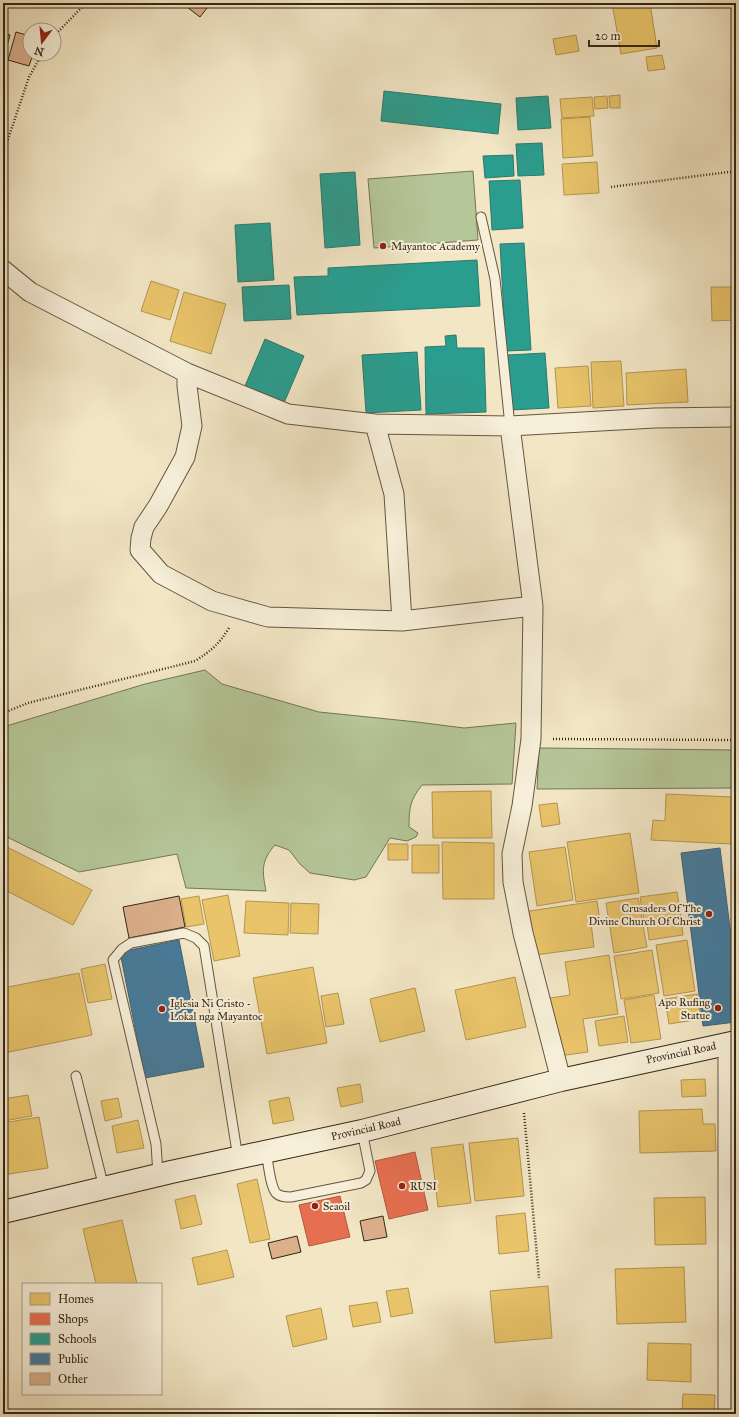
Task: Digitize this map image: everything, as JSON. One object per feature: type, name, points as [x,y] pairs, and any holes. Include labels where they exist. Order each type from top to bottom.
[{"type":"main road","name":"Provincial Road","points":[[3,1212],[158,1175],[362,1131],[561,1080],[732,1043]]},
{"type":"street","points":[[3,270],[30,292],[186,373],[288,414],[375,424],[510,426],[655,418],[736,417]]},
{"type":"street","points":[[186,373],[192,426],[185,456],[158,506],[144,527],[141,538],[140,550],[161,574],[212,601],[268,617],[402,621],[533,606]]},
{"type":"street","points":[[375,424],[394,494],[402,621]]},
{"type":"street","points":[[510,426],[533,606],[531,739],[522,806],[512,854],[513,882],[523,933],[561,1080]]},
{"type":"street","points":[[731,1409],[732,1043]]},
{"type":"lane","points":[[481,217],[495,279],[510,426]]},
{"type":"lane","points":[[158,1175],[156,1144],[113,960],[122,949],[131,943],[184,933],[196,938],[204,946],[238,1158]]},
{"type":"lane","points":[[76,1076],[104,1188]]},
{"type":"lane","points":[[266,1152],[273,1186],[277,1194],[284,1197],[291,1197],[361,1183],[366,1180],[370,1171],[362,1131]]},
{"type":"path","points":[[62,28],[86,3]]},
{"type":"path","points":[[3,154],[29,77],[37,62]]},
{"type":"path","points":[[611,187],[736,171]]},
{"type":"path","points":[[3,713],[28,703],[195,661],[209,653],[220,643],[241,609]]},
{"type":"path","points":[[531,739],[736,740]]},
{"type":"path","points":[[522,1090],[539,1278]]},
{"type":"green space","points":[[473,171],[478,240],[374,248],[368,179]]},
{"type":"green space","points":[[205,670],[222,684],[319,712],[464,728],[516,723],[512,784],[422,785],[411,804],[409,815],[409,827],[418,833],[416,837],[407,841],[390,838],[366,877],[354,880],[310,873],[300,864],[289,850],[275,845],[267,856],[263,871],[266,891],[186,888],[177,854],[79,872],[9,838],[3,830],[3,727],[145,684]]},
{"type":"green space","points":[[539,748],[736,750],[736,788],[537,789]]},
{"type":"building: Homes","points":[[612,3],[650,3],[657,48],[621,54]]},
{"type":"building: Homes","points":[[576,35],[579,51],[556,55],[553,39]]},
{"type":"building: Homes","points":[[662,55],[665,69],[648,71],[646,57]]},
{"type":"building: Homes","points":[[620,95],[620,108],[610,108],[609,96]]},
{"type":"building: Homes","points":[[607,96],[608,108],[595,109],[594,97]]},
{"type":"building: Homes","points":[[592,97],[594,116],[562,118],[560,99]]},
{"type":"building: Homes","points":[[590,117],[593,156],[563,158],[561,119]]},
{"type":"building: Homes","points":[[597,162],[599,193],[564,195],[562,164]]},
{"type":"building: Homes","points":[[151,281],[179,290],[170,320],[141,311]]},
{"type":"building: Homes","points":[[711,287],[736,287],[736,320],[712,321]]},
{"type":"building: Homes","points":[[184,292],[226,304],[211,354],[170,341]]},
{"type":"building: Homes","points":[[621,361],[624,406],[593,408],[591,362]]},
{"type":"building: Homes","points":[[588,366],[591,406],[558,408],[555,368]]},
{"type":"building: Homes","points":[[686,369],[688,402],[627,405],[626,373]]},
{"type":"building: Homes","points":[[491,791],[492,838],[433,838],[432,792]]},
{"type":"building: Homes","points":[[666,794],[733,797],[731,844],[651,840],[653,820],[665,821]]},
{"type":"building: Homes","points":[[557,803],[560,824],[542,827],[539,805]]},
{"type":"building: Homes","points":[[630,833],[639,893],[576,902],[567,842]]},
{"type":"building: Homes","points":[[442,842],[494,843],[494,899],[443,899]]},
{"type":"building: Homes","points":[[388,844],[408,844],[408,860],[388,860]]},
{"type":"building: Homes","points":[[3,845],[92,890],[73,925],[3,889]]},
{"type":"building: Homes","points":[[412,845],[439,845],[439,873],[412,873]]},
{"type":"building: Homes","points":[[565,847],[573,900],[537,906],[529,852]]},
{"type":"building: Homes","points":[[677,892],[681,916],[644,921],[640,897]]},
{"type":"building: Homes","points":[[228,895],[240,956],[214,961],[202,900]]},
{"type":"building: Homes","points":[[199,896],[204,924],[186,927],[181,899]]},
{"type":"building: Homes","points":[[638,898],[647,947],[614,953],[606,903]]},
{"type":"building: Homes","points":[[246,901],[289,903],[288,935],[244,933]]},
{"type":"building: Homes","points":[[597,901],[600,922],[591,923],[594,947],[536,955],[529,911]]},
{"type":"building: Homes","points":[[291,903],[319,904],[318,934],[290,933]]},
{"type":"building: Homes","points":[[681,919],[683,935],[649,940],[647,923]]},
{"type":"building: Homes","points":[[687,940],[695,991],[664,996],[656,945]]},
{"type":"building: Homes","points":[[652,950],[659,993],[621,999],[614,956]]},
{"type":"building: Homes","points":[[609,955],[618,1014],[583,1019],[588,1052],[559,1056],[550,998],[570,995],[565,962]]},
{"type":"building: Homes","points":[[105,964],[112,999],[88,1003],[81,969]]},
{"type":"building: Homes","points":[[313,967],[327,1043],[267,1054],[253,978]]},
{"type":"building: Homes","points":[[79,973],[92,1035],[4,1053],[3,988]]},
{"type":"building: Homes","points":[[515,977],[526,1027],[466,1040],[455,990]]},
{"type":"building: Homes","points":[[415,988],[425,1031],[380,1042],[370,999]]},
{"type":"building: Homes","points":[[338,993],[344,1024],[326,1027],[321,996]]},
{"type":"building: Homes","points":[[697,994],[701,1019],[669,1024],[665,999]]},
{"type":"building: Homes","points":[[654,995],[661,1039],[631,1043],[624,1000]]},
{"type":"building: Homes","points":[[624,1016],[628,1042],[599,1046],[595,1021]]},
{"type":"building: Homes","points":[[705,1079],[706,1096],[682,1097],[681,1080]]},
{"type":"building: Homes","points":[[360,1084],[363,1102],[341,1107],[337,1088]]},
{"type":"building: Homes","points":[[28,1095],[32,1116],[4,1121],[3,1099]]},
{"type":"building: Homes","points":[[289,1097],[294,1120],[273,1124],[269,1101]]},
{"type":"building: Homes","points":[[118,1098],[122,1117],[105,1121],[101,1101]]},
{"type":"building: Homes","points":[[702,1109],[703,1124],[715,1124],[716,1151],[640,1153],[639,1111]]},
{"type":"building: Homes","points":[[39,1117],[48,1168],[3,1175],[3,1123]]},
{"type":"building: Homes","points":[[138,1120],[144,1148],[117,1153],[112,1126]]},
{"type":"building: Homes","points":[[518,1138],[524,1196],[475,1201],[469,1143]]},
{"type":"building: Homes","points":[[463,1144],[471,1203],[438,1207],[431,1148]]},
{"type":"building: Homes","points":[[257,1179],[270,1239],[250,1243],[237,1184]]},
{"type":"building: Homes","points":[[195,1195],[202,1224],[181,1229],[175,1200]]},
{"type":"building: Homes","points":[[705,1197],[706,1244],[655,1245],[654,1198]]},
{"type":"building: Homes","points":[[525,1213],[529,1251],[499,1254],[496,1216]]},
{"type":"building: Homes","points":[[122,1220],[137,1283],[96,1283],[83,1229]]},
{"type":"building: Homes","points":[[227,1250],[234,1277],[198,1285],[192,1258]]},
{"type":"building: Homes","points":[[684,1267],[686,1322],[617,1324],[615,1269]]},
{"type":"building: Homes","points":[[548,1286],[552,1338],[495,1343],[490,1291]]},
{"type":"building: Homes","points":[[408,1288],[413,1313],[391,1317],[386,1291]]},
{"type":"building: Homes","points":[[377,1302],[381,1322],[353,1327],[349,1306]]},
{"type":"building: Homes","points":[[321,1308],[327,1339],[293,1347],[286,1316]]},
{"type":"building: Homes","points":[[648,1343],[691,1344],[691,1382],[647,1380]]},
{"type":"building: Homes","points":[[683,1394],[715,1395],[714,1414],[667,1414],[667,1412],[682,1413]]},
{"type":"building: Shops","name":"RUSI","points":[[415,1152],[428,1210],[389,1219],[375,1161]]},
{"type":"building: Shops","points":[[340,1196],[350,1237],[309,1246],[299,1205]]},
{"type":"building: Schools","points":[[384,91],[501,104],[498,134],[381,121]]},
{"type":"building: Schools","points":[[548,96],[551,128],[518,130],[516,98]]},
{"type":"building: Schools","points":[[542,143],[544,175],[518,176],[516,144]]},
{"type":"building: Schools","points":[[513,155],[514,176],[485,178],[483,156]]},
{"type":"building: Schools","points":[[355,172],[360,245],[325,248],[320,174]]},
{"type":"building: Schools","points":[[520,180],[523,228],[492,230],[489,181]]},
{"type":"building: Schools","points":[[270,223],[274,280],[238,282],[235,225]]},
{"type":"building: Schools","points":[[524,243],[531,350],[506,351],[500,244]]},
{"type":"building: Schools","points":[[477,260],[480,306],[297,315],[294,277],[328,276],[328,268]]},
{"type":"building: Schools","points":[[289,285],[291,319],[244,321],[242,287]]},
{"type":"building: Schools","points":[[456,335],[457,348],[484,348],[486,412],[426,414],[425,347],[446,346],[445,336]]},
{"type":"building: Schools","points":[[265,339],[304,356],[284,403],[245,386]]},
{"type":"building: Schools","points":[[417,352],[421,410],[366,413],[362,355]]},
{"type":"building: Schools","points":[[545,353],[549,408],[511,410],[507,355]]},
{"type":"building: Public","name":"Crusaders Of The Divine Church Of Christ","points":[[720,848],[736,976],[736,1022],[703,1026],[681,853]]},
{"type":"building: Public","name":"Iglesia Ni Cristo - Lokal nga Mayantoc","points":[[179,940],[204,1067],[145,1078],[120,952]]},
{"type":"building: Other","points":[[190,3],[200,3],[207,8],[200,17],[187,7]]},
{"type":"building: Other","points":[[16,32],[22,34],[22,62],[30,62],[29,66],[8,60]]},
{"type":"building: Other","points":[[3,33],[10,35],[3,60]]},
{"type":"building: Other","points":[[179,896],[185,927],[129,938],[123,907]]},
{"type":"building: Other","points":[[383,1216],[387,1237],[364,1241],[360,1221]]},
{"type":"building: Other","points":[[297,1236],[301,1252],[272,1259],[268,1243]]},
{"type":"place","name":"Mayantoc Academy","points":[[383,246]]},
{"type":"place","name":"Crusaders Of The Divine Church Of Christ","points":[[709,914]]},
{"type":"place","name":"Apo Rufing Statue","points":[[718,1008]]},
{"type":"place","name":"Iglesia Ni Cristo - Lokal nga Mayantoc","points":[[162,1009]]},
{"type":"place","name":"RUSI","points":[[402,1186]]},
{"type":"place","name":"Seaoil","points":[[315,1206]]}]
